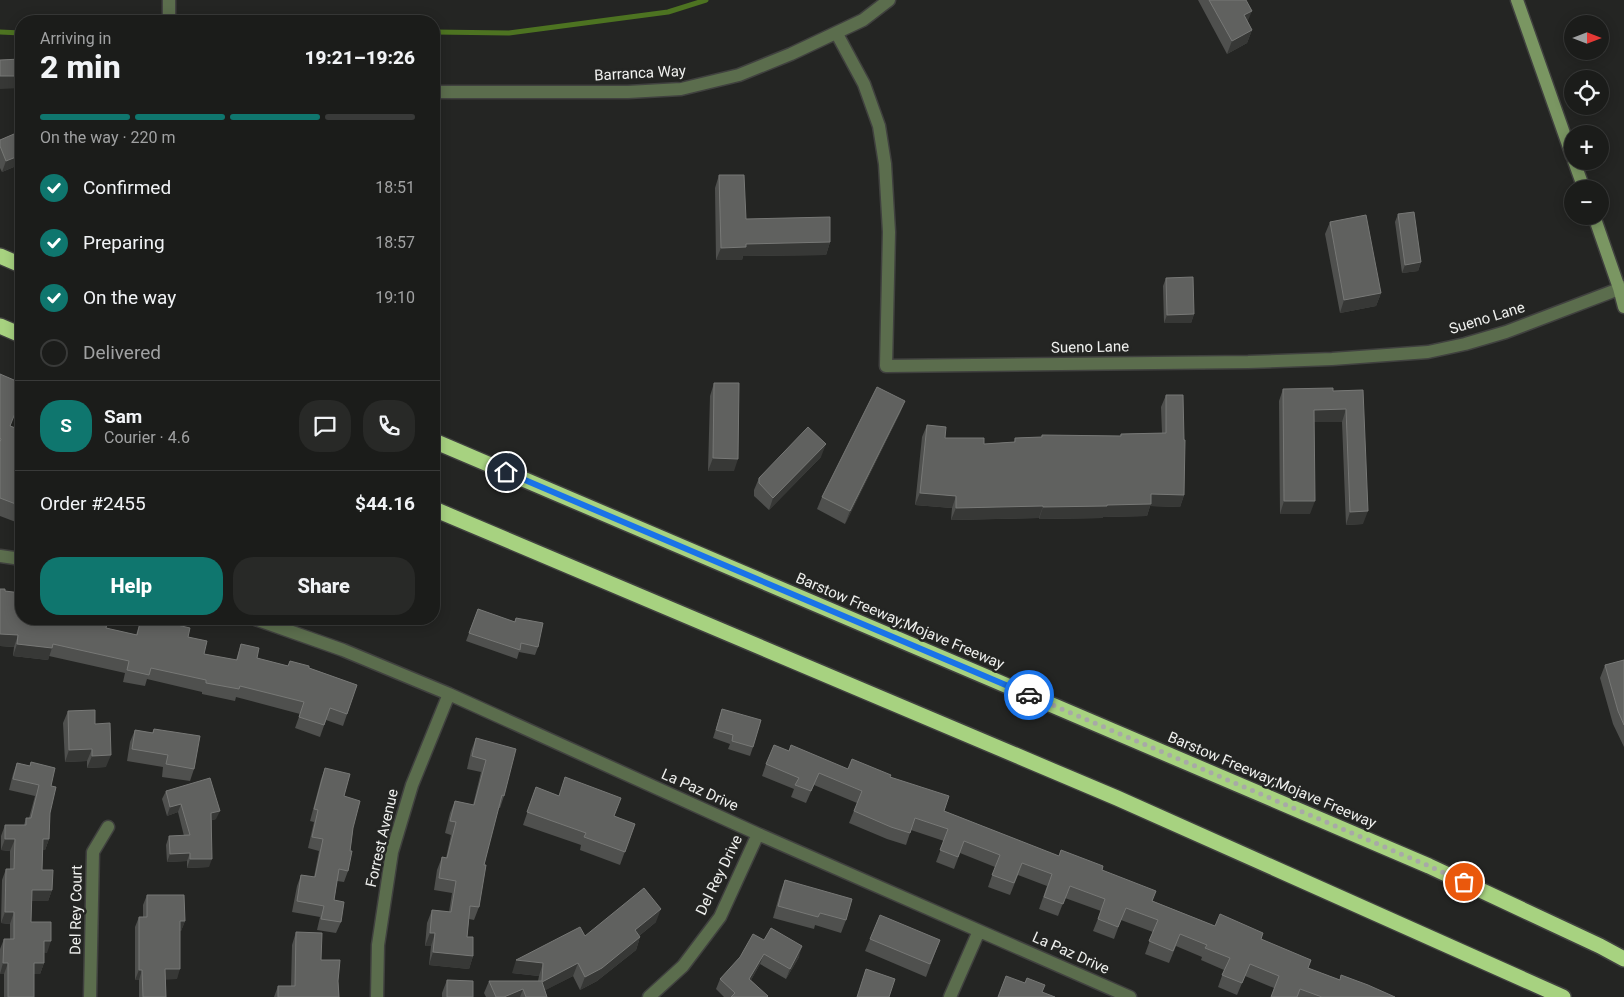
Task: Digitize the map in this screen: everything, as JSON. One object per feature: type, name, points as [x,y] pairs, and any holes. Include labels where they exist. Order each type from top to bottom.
[{"type":"highway","points":[[0,326],[15,332]]},
{"type":"highway","name":"Barstow Freeway;Mojave Freeway","points":[[440,444],[1429,866],[1600,946],[1624,960]]},
{"type":"highway","points":[[440,512],[1117,798],[1563,997]]},
{"type":"street","points":[[168,0],[169,15]]},
{"type":"street","name":"Barranca Way","points":[[440,92],[628,92],[681,89],[739,75],[837,34],[863,20],[889,0]]},
{"type":"street","points":[[1517,0],[1564,133]]},
{"type":"street","name":"Sueno Lane","points":[[837,34],[864,84],[879,126],[885,164],[889,232],[886,366],[1248,362],[1428,352],[1506,332],[1622,287]]},
{"type":"street","points":[[1598,225],[1622,287],[1624,307]]},
{"type":"street","points":[[0,556],[15,559]]},
{"type":"street","name":"La Paz Drive","points":[[272,625],[343,650],[448,694],[758,834],[1130,997]]},
{"type":"street","name":"Forrest Avenue","points":[[377,997],[378,945],[392,852],[412,785],[448,694]]},
{"type":"street","name":"Del Rey Court","points":[[90,997],[93,852],[108,827]]},
{"type":"street","name":"Del Rey Drive","points":[[649,997],[683,966],[720,917],[758,834]]},
{"type":"street","points":[[950,997],[979,931]]},
{"type":"building","points":[[1209,0],[1246,0],[1252,11],[1244,15],[1252,30],[1232,41]]},
{"type":"building","points":[[15,59],[15,76],[0,76],[0,60]]},
{"type":"building","points":[[15,134],[15,157],[6,161],[0,146],[0,140]]},
{"type":"building","points":[[719,175],[744,175],[746,219],[830,217],[830,242],[746,244],[746,247],[721,248]]},
{"type":"building","points":[[1414,212],[1421,262],[1405,265],[1398,214]]},
{"type":"building","points":[[1366,215],[1381,293],[1344,300],[1330,222]]},
{"type":"building","points":[[1193,277],[1194,314],[1167,315],[1166,278]]},
{"type":"building","points":[[0,374],[15,380],[15,413],[10,426],[15,428],[15,504],[0,498]]},
{"type":"building","points":[[714,383],[739,383],[738,459],[713,458]]},
{"type":"building","points":[[877,387],[905,401],[850,511],[822,497]]},
{"type":"building","points":[[1333,388],[1333,391],[1363,390],[1368,511],[1350,512],[1346,409],[1314,410],[1315,501],[1284,501],[1283,389]]},
{"type":"building","points":[[1166,395],[1183,395],[1185,440],[1184,495],[1151,494],[1151,504],[956,508],[956,496],[920,493],[927,425],[946,427],[945,438],[984,438],[984,444],[1015,442],[1015,438],[1042,437],[1042,435],[1121,436],[1121,434],[1166,433]]},
{"type":"building","points":[[808,427],[826,444],[773,498],[759,483],[759,478]]},
{"type":"building","points":[[0,589],[5,589],[5,591],[15,592],[15,625],[107,625],[106,628],[137,635],[140,625],[177,625],[190,628],[188,637],[207,641],[204,654],[237,660],[241,644],[259,648],[257,658],[288,666],[290,661],[309,666],[309,668],[357,685],[347,714],[330,708],[324,725],[299,717],[304,702],[240,686],[239,689],[206,683],[206,680],[151,668],[149,675],[127,670],[129,661],[53,644],[52,648],[17,644],[18,635],[0,634]]},
{"type":"building","points":[[478,609],[515,622],[516,618],[543,623],[538,647],[521,643],[520,650],[469,633]]},
{"type":"building","points":[[1624,660],[1624,725],[1605,665]]},
{"type":"building","points":[[722,709],[761,720],[753,747],[732,741],[733,735],[716,730]]},
{"type":"building","points":[[95,710],[95,724],[110,723],[111,755],[92,756],[92,749],[69,750],[68,711]]},
{"type":"building","points":[[154,729],[200,736],[194,769],[166,764],[168,755],[132,749],[135,730],[153,733]]},
{"type":"building","points":[[476,738],[516,749],[484,865],[486,865],[479,907],[470,906],[467,937],[473,937],[473,956],[433,952],[435,933],[430,933],[432,910],[451,912],[456,881],[439,878],[442,857],[447,858],[456,822],[450,821],[455,801],[474,805],[486,760],[472,756]]},
{"type":"building","points":[[774,745],[789,751],[791,745],[848,769],[852,759],[891,775],[890,777],[949,796],[944,811],[1059,856],[1061,850],[1103,866],[1102,870],[1156,891],[1152,901],[1215,926],[1220,914],[1263,933],[1261,939],[1311,960],[1308,968],[1340,980],[1341,975],[1395,997],[1322,997],[1300,989],[1297,997],[1271,997],[1279,976],[1250,964],[1242,983],[1222,975],[1230,958],[1205,948],[1207,945],[1180,934],[1173,951],[1149,941],[1158,920],[1126,908],[1118,927],[1098,919],[1105,899],[1070,886],[1063,904],[1044,897],[1052,874],[1022,863],[1014,883],[992,875],[1000,855],[964,841],[958,857],[940,850],[948,829],[915,818],[910,833],[854,811],[862,791],[819,773],[811,791],[795,785],[799,778],[766,764]]},
{"type":"building","points":[[31,762],[55,768],[51,786],[56,787],[50,813],[49,839],[43,839],[42,870],[53,870],[52,890],[32,890],[31,922],[51,922],[51,941],[44,941],[44,963],[34,963],[34,997],[8,997],[8,963],[3,963],[4,939],[14,939],[14,912],[5,912],[6,869],[14,869],[15,839],[5,839],[5,825],[26,825],[26,818],[31,818],[39,785],[13,779],[17,763],[30,766]]},
{"type":"building","points":[[325,768],[350,774],[344,796],[360,801],[353,828],[350,851],[352,851],[348,871],[339,869],[334,900],[344,902],[341,922],[321,919],[324,906],[297,901],[301,875],[315,877],[323,839],[312,837],[318,810],[314,809]]},
{"type":"building","points":[[565,777],[621,798],[614,816],[635,824],[625,852],[584,837],[586,833],[527,812],[536,787],[559,796]]},
{"type":"building","points":[[210,778],[220,811],[211,813],[212,859],[190,859],[190,853],[170,854],[169,836],[190,835],[181,804],[170,807],[166,791]]},
{"type":"building","points":[[785,880],[852,899],[846,920],[820,913],[818,917],[778,906]]},
{"type":"building","points":[[644,888],[661,909],[635,930],[640,937],[602,968],[585,977],[578,963],[542,982],[547,997],[526,997],[523,989],[504,997],[496,997],[489,981],[542,981],[543,963],[516,960],[580,927],[585,936]]},
{"type":"building","points":[[147,895],[184,895],[185,921],[180,921],[180,969],[165,969],[166,997],[143,997],[142,970],[139,970],[139,917],[147,917]]},
{"type":"building","points":[[880,915],[940,940],[930,964],[870,939]]},
{"type":"building","points":[[771,928],[802,946],[790,969],[764,954],[749,979],[768,996],[731,997],[735,993],[720,979],[740,957],[753,934],[764,940]]},
{"type":"building","points":[[296,932],[322,933],[321,960],[340,960],[339,997],[278,997],[278,986],[295,986]]},
{"type":"building","points":[[866,969],[895,979],[889,997],[857,997]]},
{"type":"building","points":[[1006,976],[1025,983],[1027,978],[1045,985],[1042,992],[1055,997],[998,997]]},
{"type":"building","points":[[447,980],[473,981],[473,997],[447,997]]},
{"type":"waterway","points":[[440,32],[509,33],[668,12],[706,0]]},
{"type":"waterway","points":[[0,32],[15,33]]},
{"type":"way so far","points":[[1029,695],[1464,882]]},
{"type":"route","points":[[506,472],[1029,695]]}]
